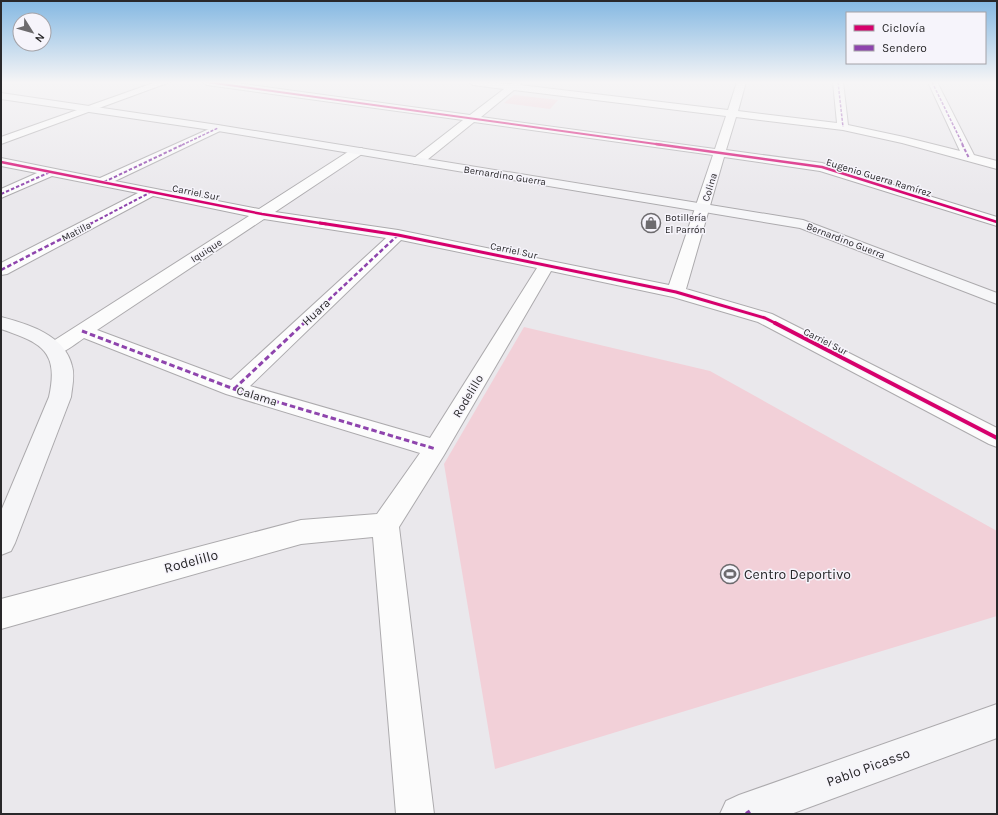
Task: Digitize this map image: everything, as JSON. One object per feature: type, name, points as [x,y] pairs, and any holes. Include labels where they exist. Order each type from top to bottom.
[{"type":"street","points":[[1,141],[60,120]]},
{"type":"street","name":"Bernardino Guerra","points":[[165,120],[803,224],[997,299]]},
{"type":"street","points":[[418,161],[470,120]]},
{"type":"street","name":"Eugenio Guerra Ramírez","points":[[479,120],[822,167],[997,222]]},
{"type":"street","name":"Colina","points":[[676,292],[731,120]]},
{"type":"street","points":[[788,120],[843,127],[904,140],[997,166]]},
{"type":"street","points":[[842,120],[843,127]]},
{"type":"street","points":[[951,120],[969,158]]},
{"type":"street","points":[[102,182],[218,128]]},
{"type":"street","name":"Iquique","points":[[54,349],[358,151]]},
{"type":"street","name":"Carriel Sur","points":[[1,162],[262,214],[398,235],[676,292],[765,318],[997,438]]},
{"type":"street","points":[[1,194],[50,172]]},
{"type":"street","name":"Matilla","points":[[1,270],[151,192]]},
{"type":"street","name":"Huara","points":[[234,389],[398,235]]},
{"type":"street","name":"Rodelillo","points":[[1,614],[301,532],[385,525],[436,449],[547,265]]},
{"type":"street","points":[[1,323],[37,336],[54,349],[60,359],[64,371],[64,383],[60,397],[1,543]]},
{"type":"street","name":"Calama","points":[[82,331],[234,389],[436,449]]},
{"type":"street","points":[[385,525],[415,814]]},
{"type":"street","name":"Pablo Picasso","points":[[745,813],[997,721]]},
{"type":"shaded area","name":"Centro Deportivo","points":[[524,327],[710,371],[997,531],[997,616],[495,769],[444,464]]},
{"type":"marked path","points":[[842,120],[843,127]]},
{"type":"marked path","points":[[951,120],[969,158]]},
{"type":"marked path","points":[[104,182],[218,128]]},
{"type":"marked path","points":[[1,194],[50,172]]},
{"type":"marked path","points":[[1,270],[151,192]]},
{"type":"marked path","points":[[234,389],[398,235]]},
{"type":"marked path","points":[[82,331],[234,389],[436,449]]},
{"type":"cycle path","points":[[482,120],[822,167],[997,222]]},
{"type":"cycle path","points":[[1,162],[262,214],[398,235],[676,292],[765,318],[997,438]]},
{"type":"place","name":"Botillería El Parrón","points":[[651,223]]},
{"type":"place","name":"Centro Deportivo","points":[[730,574]]}]
